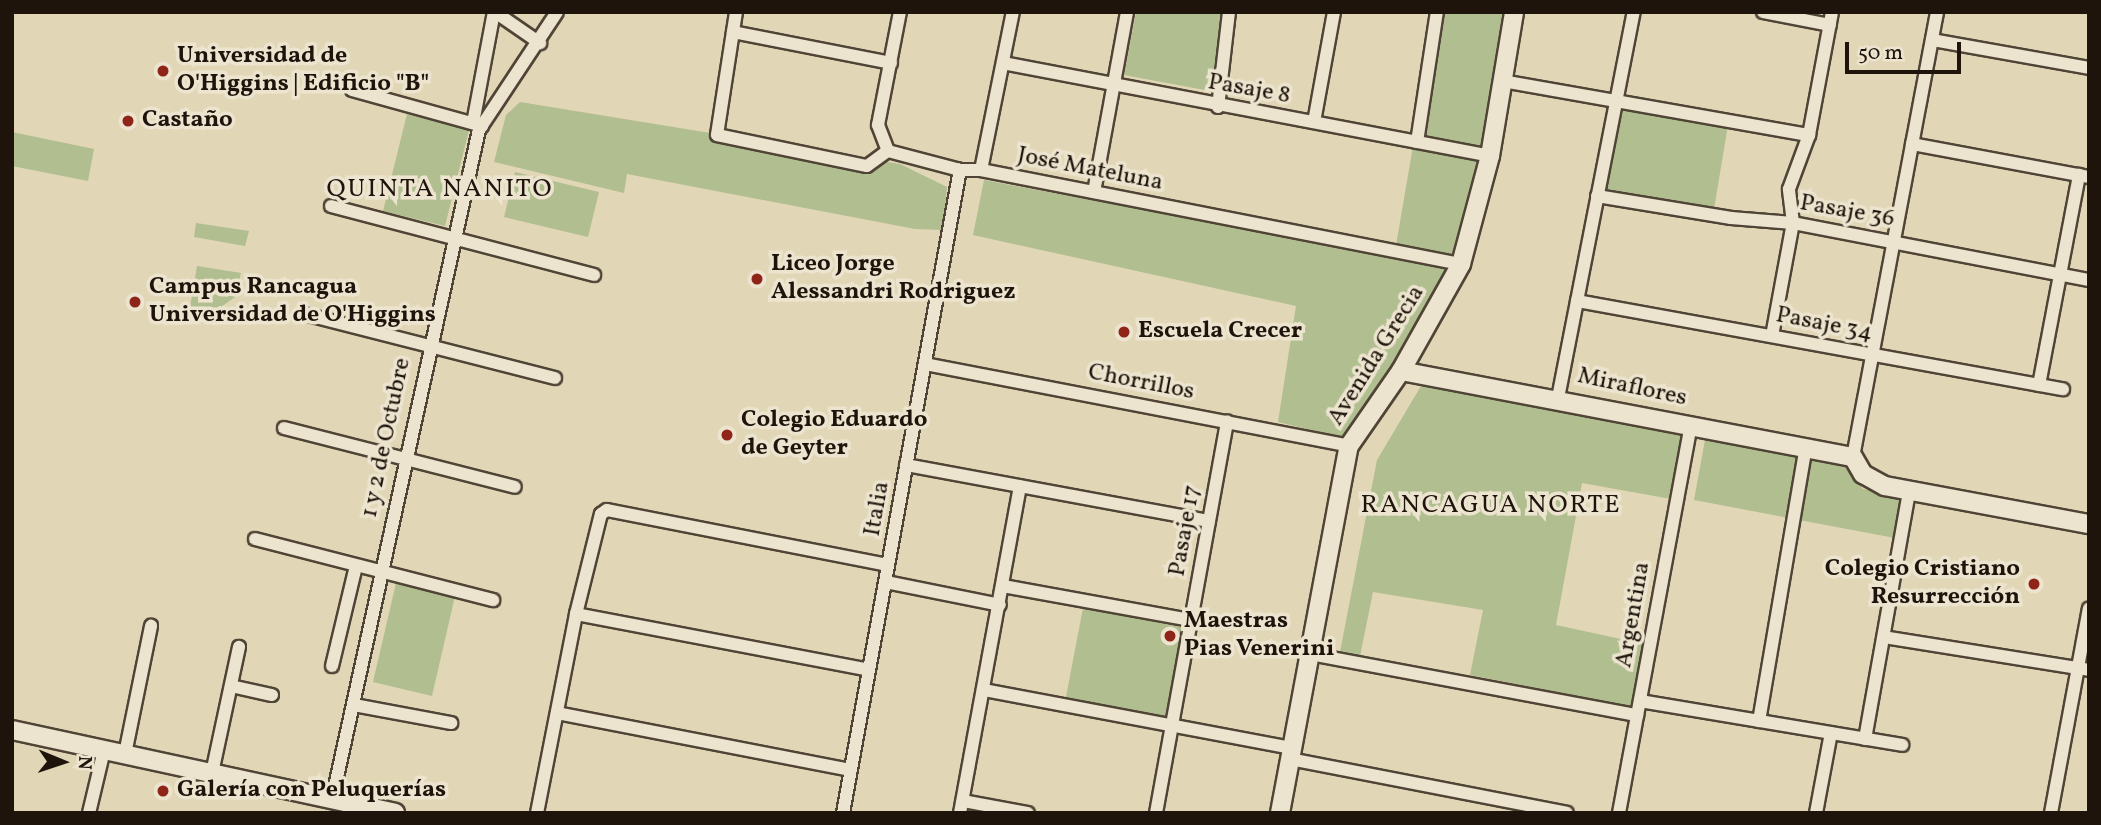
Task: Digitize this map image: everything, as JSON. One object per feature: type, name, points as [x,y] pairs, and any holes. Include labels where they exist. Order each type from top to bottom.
[{"type":"street","points":[[352,90],[477,125],[494,12],[540,43]]},
{"type":"street","name":"1 y 2 de Octubre","points":[[331,807],[432,347],[477,125],[540,43],[557,12]]},
{"type":"street","points":[[736,12],[718,135],[867,166],[888,151],[878,125],[900,12]]},
{"type":"street","points":[[981,170],[1013,12]]},
{"type":"street","points":[[1094,192],[1127,12]]},
{"type":"street","points":[[1218,107],[1230,12]]},
{"type":"street","points":[[1314,122],[1334,12]]},
{"type":"street","points":[[1417,142],[1437,12]]},
{"type":"street","name":"Avenida Grecia","points":[[1280,813],[1349,446],[1401,371],[1461,264],[1490,156],[1514,12]]},
{"type":"street","points":[[1558,398],[1634,12]]},
{"type":"street","points":[[1763,12],[1831,19],[1810,135],[1789,189],[1793,223],[1772,336]]},
{"type":"street","points":[[1937,12],[1853,457],[1869,480],[1909,491],[2089,524]]},
{"type":"street","points":[[733,32],[891,63]]},
{"type":"street","points":[[1932,40],[2089,68]]},
{"type":"street","name":"Pasaje 8","points":[[1003,63],[1218,107],[1314,122],[1490,156]]},
{"type":"street","points":[[1502,81],[1618,99],[1810,135]]},
{"type":"street","points":[[1912,144],[2084,176],[2060,275],[2039,384]]},
{"type":"street","name":"José Mateluna","points":[[888,151],[960,170],[981,170],[1461,264]]},
{"type":"street","name":"Italia","points":[[843,813],[960,170]]},
{"type":"street","name":"Pasaje 36","points":[[1597,196],[1731,218],[1793,223],[2089,280]]},
{"type":"street","points":[[331,206],[455,236],[594,275]]},
{"type":"street","name":"Pasaje 34","points":[[1577,301],[2063,389]]},
{"type":"street","points":[[304,314],[555,378]]},
{"type":"street","name":"Chorrillos","points":[[925,364],[1349,446]]},
{"type":"street","name":"Miraflores","points":[[1401,371],[1558,398],[1853,457]]},
{"type":"street","name":"Pasaje 17","points":[[1156,813],[1227,421]]},
{"type":"street","name":"Argentina","points":[[1622,812],[1638,708],[1691,425]]},
{"type":"street","points":[[284,428],[515,487]]},
{"type":"street","points":[[1759,721],[1806,447]]},
{"type":"street","points":[[906,465],[1209,521]]},
{"type":"street","points":[[1020,486],[962,807],[1028,813]]},
{"type":"street","points":[[1864,739],[1909,491]]},
{"type":"street","points":[[537,813],[576,614],[601,514],[607,510],[888,565]]},
{"type":"street","points":[[255,539],[493,600]]},
{"type":"street","points":[[332,666],[356,565]]},
{"type":"street","points":[[886,582],[1000,604]]},
{"type":"street","points":[[1003,586],[1191,620]]},
{"type":"street","points":[[2051,813],[2083,669],[2089,608]]},
{"type":"street","points":[[576,614],[869,670]]},
{"type":"street","points":[[125,754],[151,625]]},
{"type":"street","points":[[1884,637],[2083,669]]},
{"type":"street","points":[[212,773],[239,647]]},
{"type":"street","points":[[1310,654],[1638,708],[1759,721],[1902,745]]},
{"type":"street","points":[[231,686],[272,695]]},
{"type":"street","points":[[984,690],[1172,725],[1291,754],[1567,813]]},
{"type":"street","points":[[354,705],[451,723]]},
{"type":"street","points":[[556,713],[851,770]]},
{"type":"street","points":[[12,730],[212,773],[331,807],[396,813]]},
{"type":"street","points":[[1816,813],[1831,733]]},
{"type":"street","points":[[89,813],[104,750]]},
{"type":"green space","points":[[1136,12],[1224,12],[1210,91],[1124,75]]},
{"type":"green space","points":[[1436,12],[1506,12],[1481,165],[1457,259],[1398,369],[1348,439],[1278,422],[1296,306],[973,235],[984,180],[1394,257]]},
{"type":"green space","points":[[520,102],[900,164],[947,187],[943,230],[915,229],[627,174],[624,193],[494,162],[506,115]]},
{"type":"green space","points":[[1620,105],[1728,125],[1713,215],[1603,195]]},
{"type":"green space","points":[[407,114],[469,130],[445,226],[383,211]]},
{"type":"green space","points":[[12,132],[94,149],[88,181],[12,166]]},
{"type":"green space","points":[[515,172],[599,192],[588,237],[504,217]]},
{"type":"green space","points":[[196,223],[249,231],[245,246],[194,237]]},
{"type":"green space","points":[[197,266],[241,273],[235,297],[214,312],[189,313]]},
{"type":"green space","points":[[1424,381],[1683,430],[1671,499],[1582,483],[1556,625],[1644,644],[1632,707],[1470,675],[1483,610],[1373,592],[1360,656],[1340,652],[1377,460]]},
{"type":"green space","points":[[1705,440],[1844,466],[1863,489],[1902,496],[1895,538],[1694,500]]},
{"type":"green space","points":[[396,583],[455,596],[432,696],[373,682]]},
{"type":"green space","points":[[1083,608],[1186,628],[1168,722],[1065,702]]},
{"type":"place","name":"Universidad de O'Higgins | Edificio \"B\"","points":[[163,71]]},
{"type":"place","name":"Castaño","points":[[128,121]]},
{"type":"place","name":"Liceo Jorge Alessandri Rodriguez","points":[[757,279]]},
{"type":"place","name":"Campus Rancagua Universidad de O'Higgins","points":[[135,302]]},
{"type":"place","name":"Escuela Crecer","points":[[1124,332]]},
{"type":"place","name":"Colegio Eduardo de Geyter","points":[[727,435]]},
{"type":"place","name":"Colegio Cristiano Resurrección","points":[[2034,584]]},
{"type":"place","name":"Maestras Pias Venerini","points":[[1170,636]]},
{"type":"place","name":"Galería con Peluquerías","points":[[163,791]]},
{"type":"district","name":"QUINTA NANITO","points":[[440,190]]},
{"type":"district","name":"RANCAGUA NORTE","points":[[1491,506]]}]
